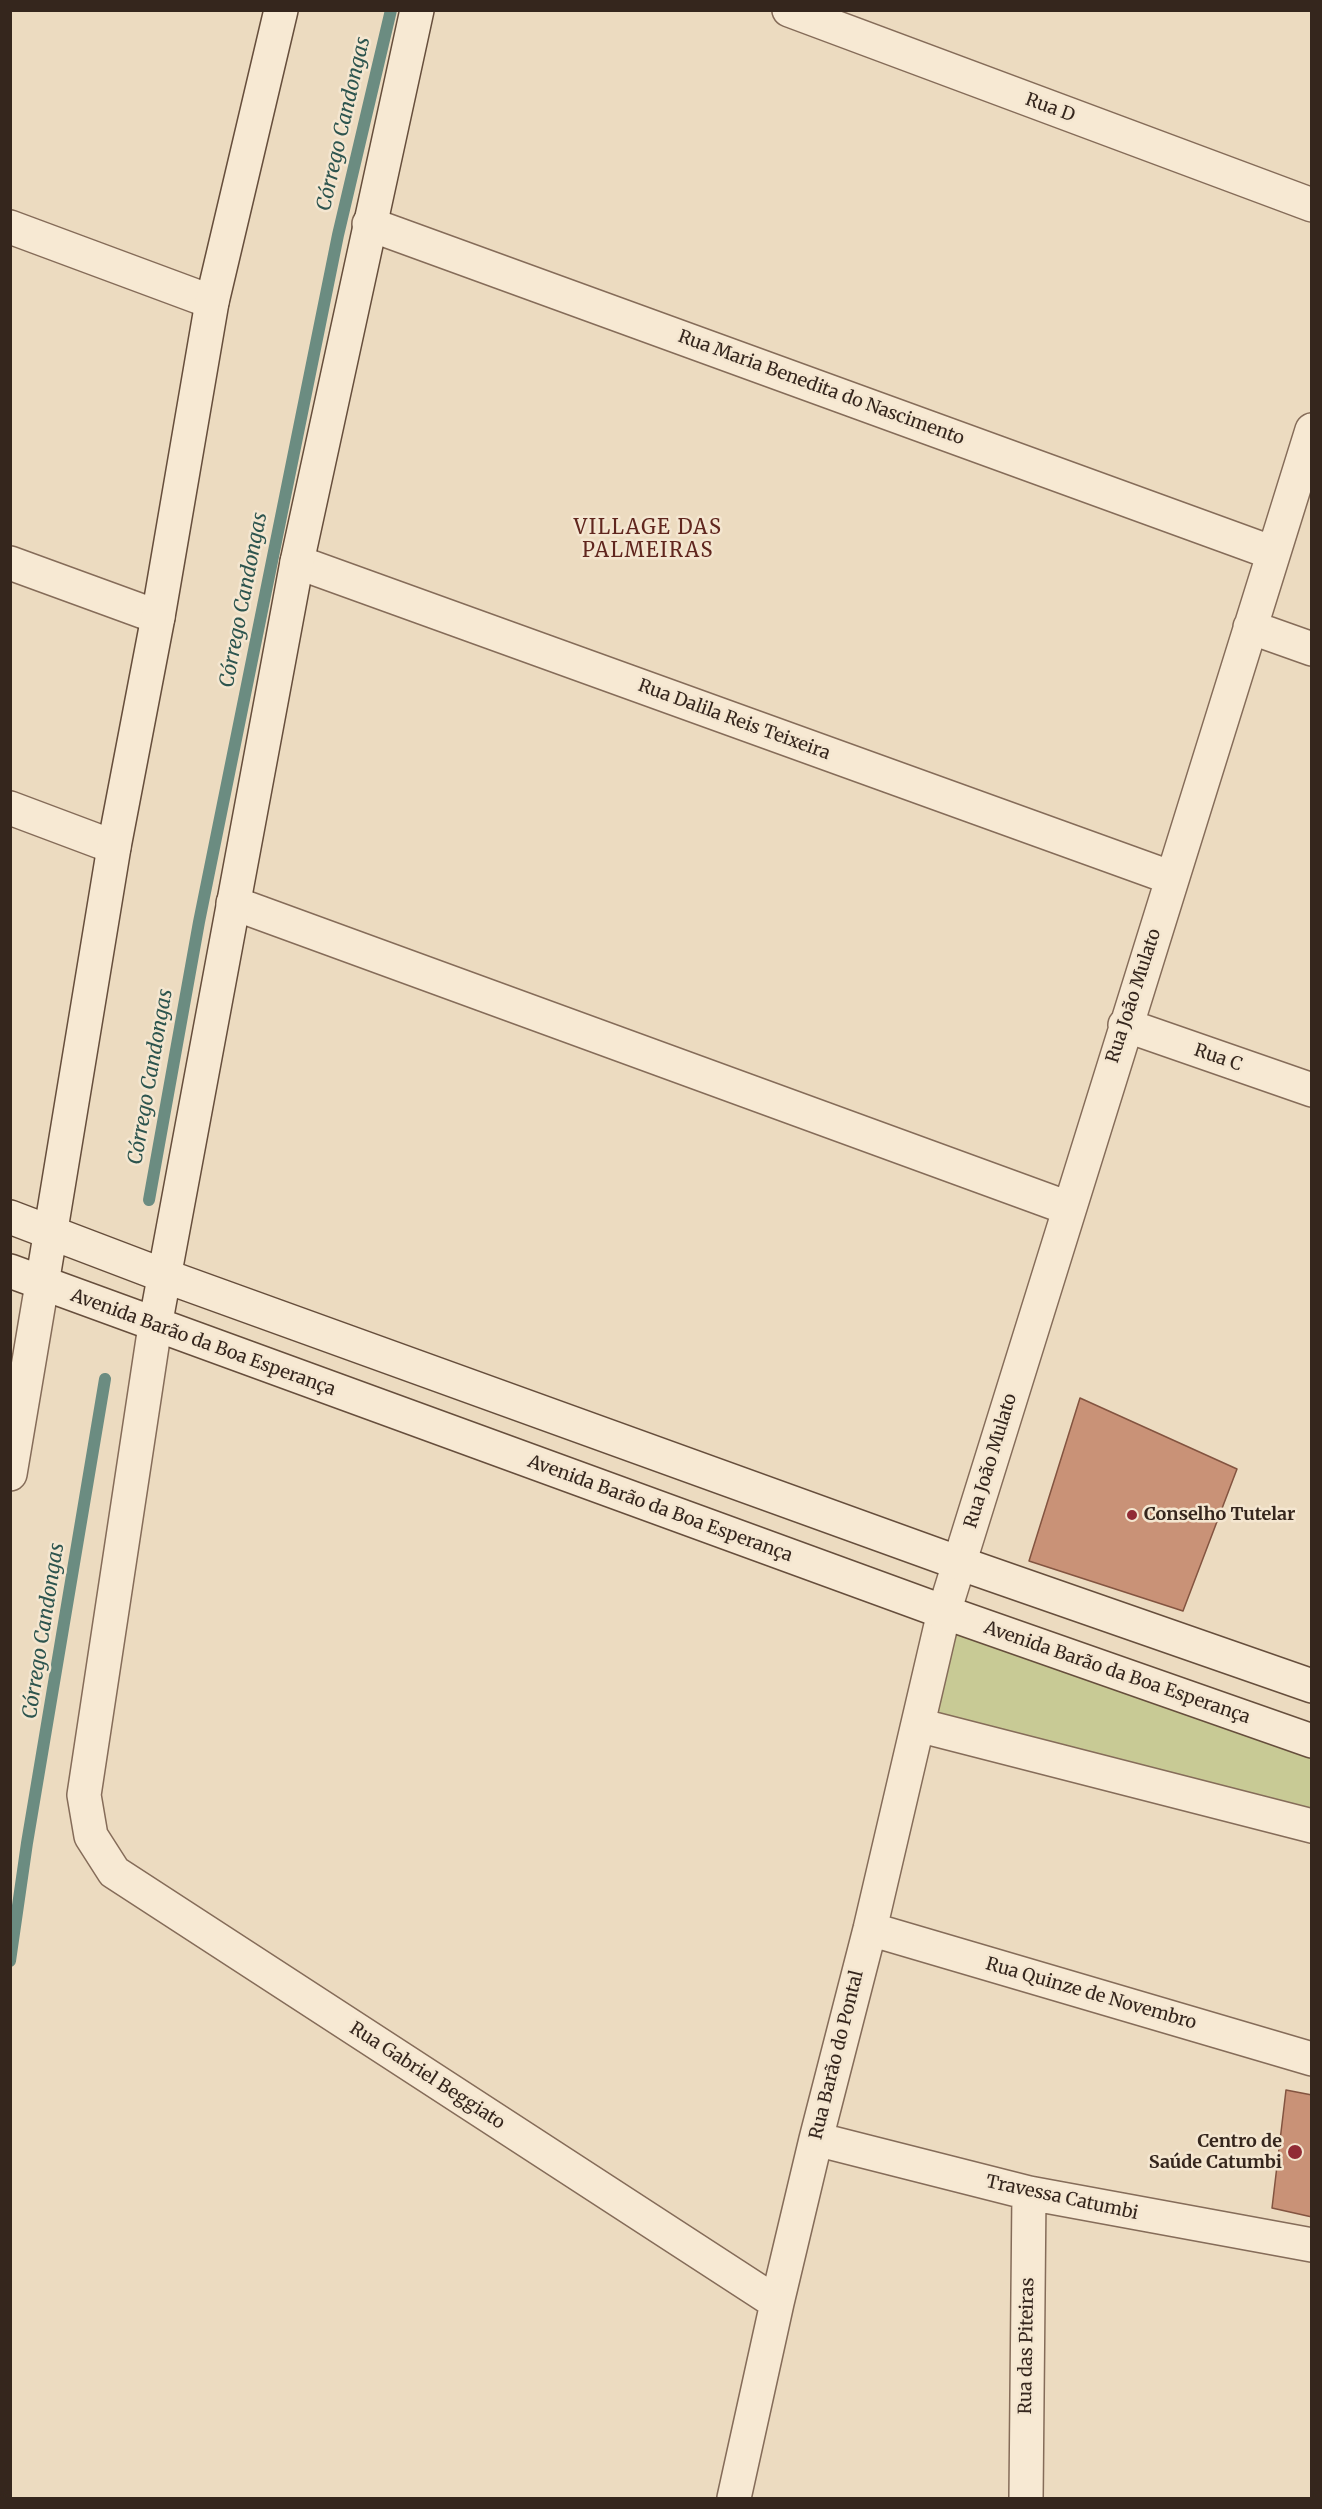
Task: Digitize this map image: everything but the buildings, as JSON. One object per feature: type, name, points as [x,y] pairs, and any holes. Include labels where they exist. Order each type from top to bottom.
[{"type":"street","points":[[10,1474],[52,1233],[114,847],[158,617],[213,302],[281,10]]},
{"type":"street","points":[[155,1326],[297,562],[417,10]]},
{"type":"street","name":"Rua D","points":[[789,10],[1311,205]]},
{"type":"street","name":"Rua Maria Benedita do Nascimento","points":[[369,224],[1273,553]]},
{"type":"street","points":[[10,227],[213,302]]},
{"type":"street","name":"Rua João Mulato","points":[[944,1612],[1311,430]]},
{"type":"street","name":"Rua Dalila Reis Teixeira","points":[[297,562],[1172,878]]},
{"type":"street","points":[[10,563],[158,617]]},
{"type":"street","points":[[1250,627],[1311,649]]},
{"type":"street","points":[[10,808],[114,847]]},
{"type":"street","points":[[233,903],[1068,1208]]},
{"type":"street","name":"Rua C","points":[[1125,1025],[1311,1090]]},
{"type":"street","points":[[10,1217],[165,1276],[959,1563],[1311,1686]]},
{"type":"street","name":"Avenida Barão da Boa Esperança","points":[[10,1271],[155,1326],[944,1612],[1311,1741]]},
{"type":"street","name":"Rua Gabriel Beggiato","points":[[155,1326],[84,1795],[91,1836],[114,1872],[777,2303]]},
{"type":"street","points":[[408,1417],[422,1369]]},
{"type":"street","name":"Rua Barão do Pontal","points":[[734,2499],[777,2303],[870,1929],[944,1612]]},
{"type":"street","points":[[918,1725],[1311,1826]]},
{"type":"street","name":"Rua Quinze de Novembro","points":[[870,1929],[1311,2059]]},
{"type":"street","name":"Travessa Catumbi","points":[[816,2139],[1029,2193],[1311,2245]]},
{"type":"street","name":"Rua das Piteiras","points":[[1026,2499],[1029,2193]]},
{"type":"green space","points":[[952,1621],[1311,1749],[1311,1820],[932,1711]]},
{"type":"waterway","name":"Córrego Candongas","points":[[149,1200],[199,922],[338,235],[391,10]]},
{"type":"waterway","name":"Córrego Candongas","points":[[10,1961],[27,1843],[105,1379]]},
{"type":"place","name":"Conselho Tutelar","points":[[1132,1515]]},
{"type":"place","name":"Centro de Saúde Catumbi","points":[[1295,2152]]},
{"type":"district","name":"VILLAGE DAS PALMEIRAS","points":[[648,540]]}]
